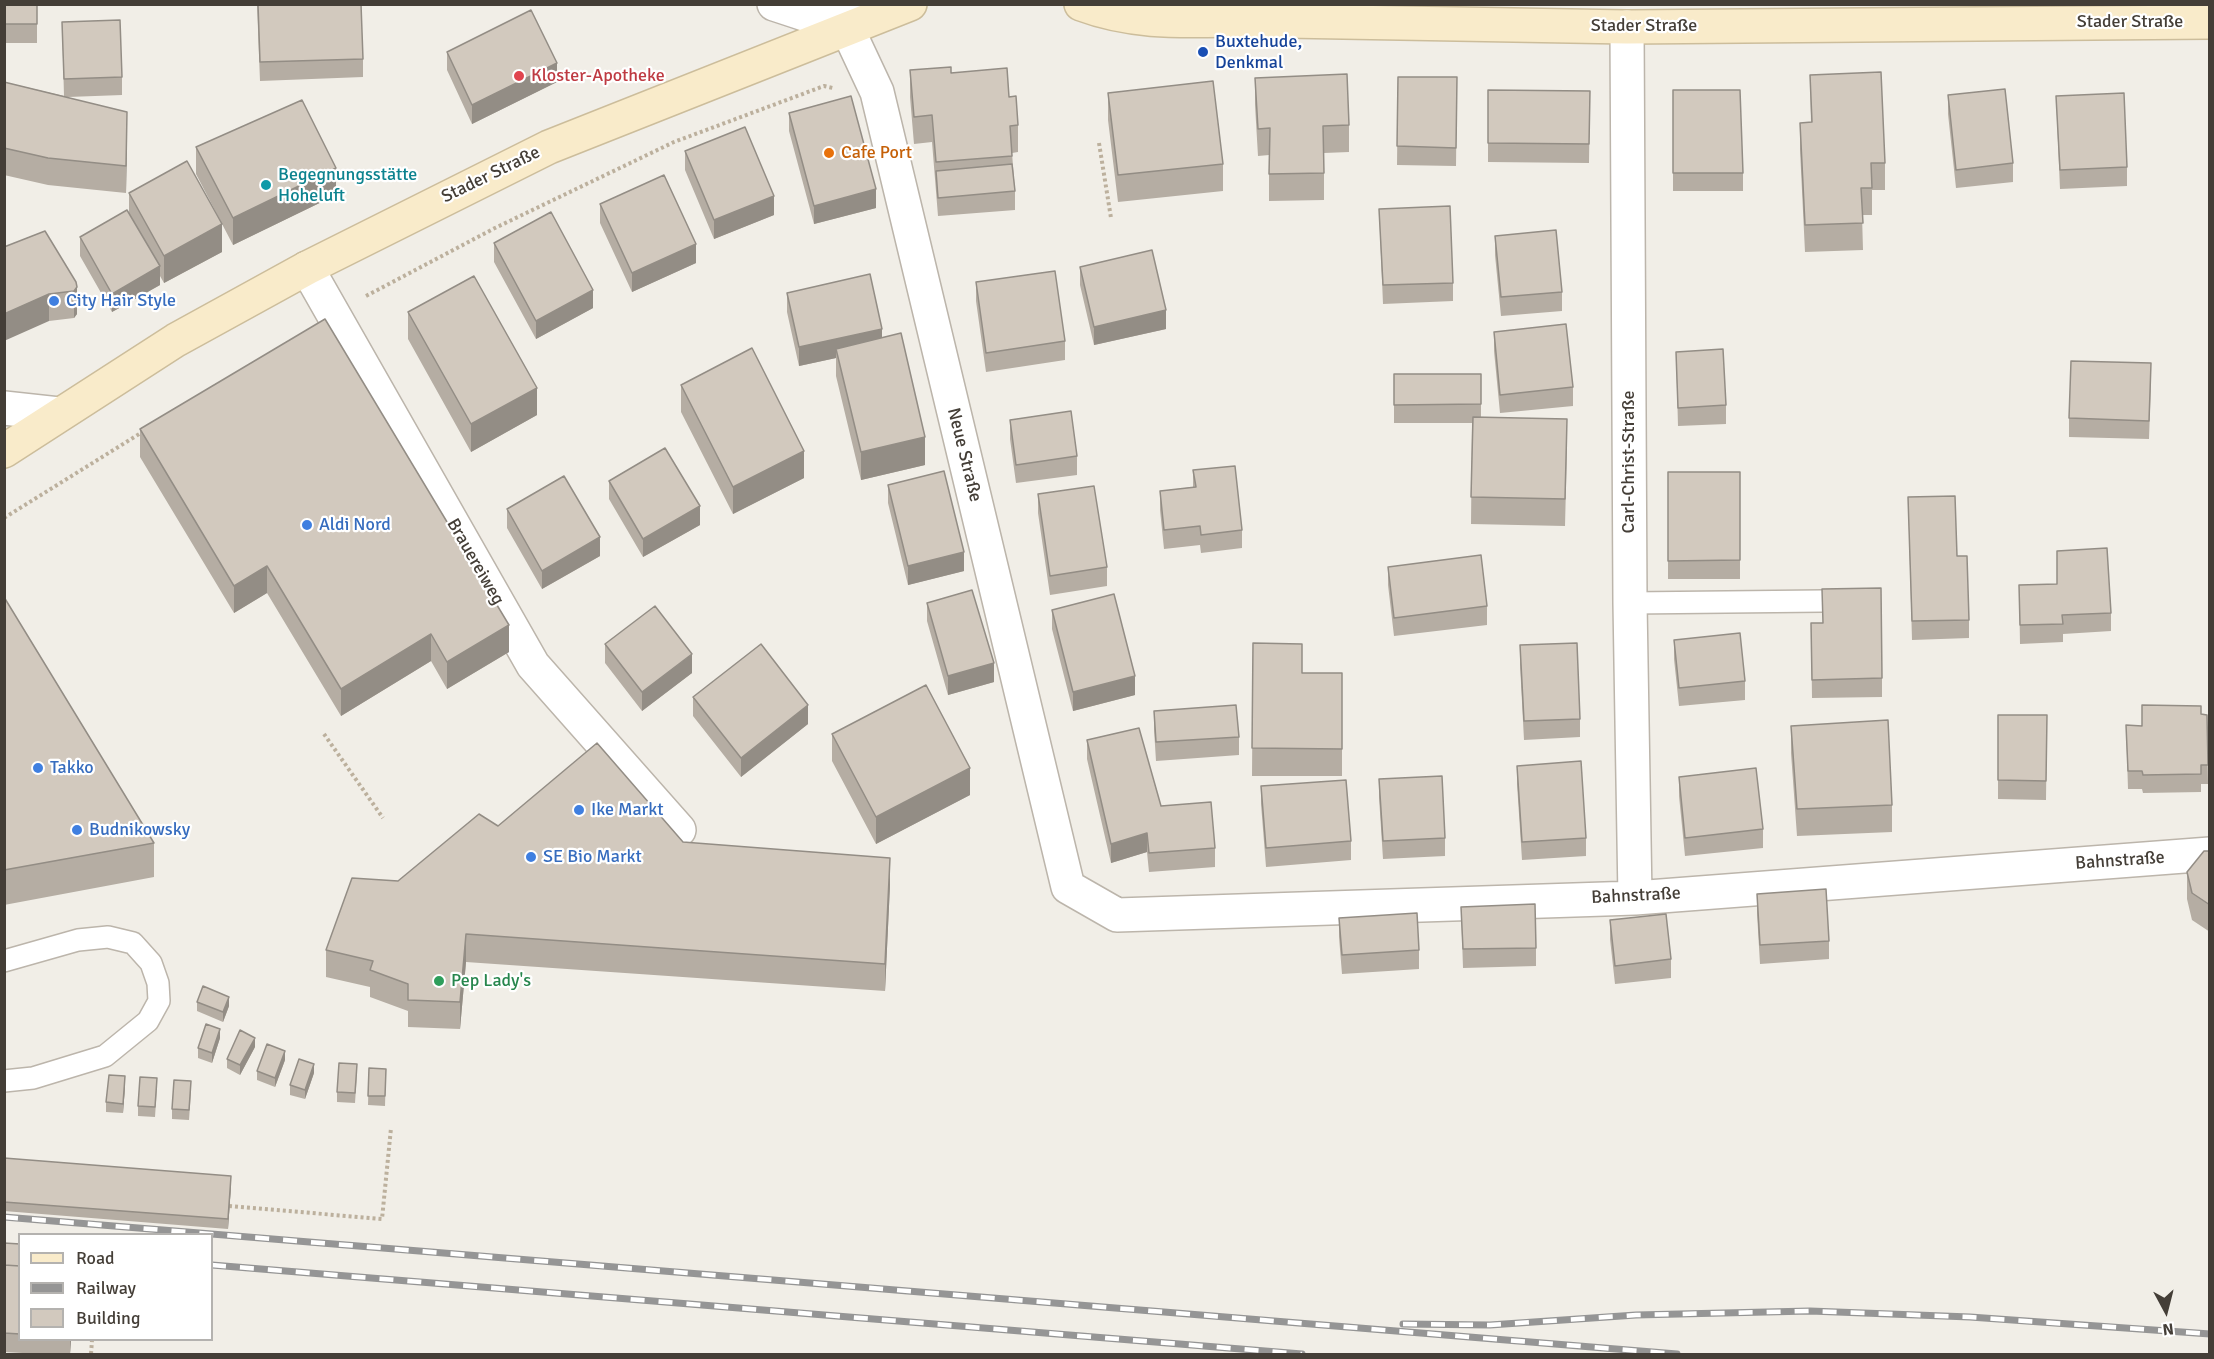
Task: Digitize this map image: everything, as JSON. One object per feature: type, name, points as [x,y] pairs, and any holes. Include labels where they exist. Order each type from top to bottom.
[{"type":"street","points":[[774,4],[848,16]]},
{"type":"street","name":"Stader Straße","points":[[4,451],[176,340],[307,268],[549,147],[848,16],[910,4]]},
{"type":"street","name":"Stader Straße","points":[[1081,4],[1103,12],[1137,19],[1171,21],[1627,27],[2085,14],[2210,22]]},
{"type":"street","name":"Neue Straße","points":[[848,16],[877,92],[1068,887]]},
{"type":"street","name":"Carl-Christ-Straße","points":[[1627,27],[1630,603],[1635,898]]},
{"type":"street","name":"Brauereiweg","points":[[307,268],[533,665],[680,830]]},
{"type":"street","points":[[4,408],[59,414]]},
{"type":"street","name":"Bahnstraße","points":[[1068,887],[1117,915],[1635,898],[2210,854]]},
{"type":"lane","points":[[1630,603],[1823,601]]},
{"type":"lane","points":[[4,961],[78,940],[108,937],[133,943],[151,963],[158,983],[159,1001],[148,1021],[105,1056],[33,1078],[4,1081]]},
{"type":"path","points":[[333,313],[495,228],[674,142],[824,86],[842,89],[848,98],[877,92]]},
{"type":"path","points":[[1099,143],[1111,218]]},
{"type":"path","points":[[4,518],[154,425]]},
{"type":"path","points":[[324,734],[383,818]]},
{"type":"path","points":[[229,1206],[382,1219],[391,1128]]},
{"type":"building","points":[[4,4],[37,4],[37,24],[4,24]]},
{"type":"building","points":[[258,4],[361,4],[363,59],[260,62]]},
{"type":"building","points":[[531,10],[557,63],[472,105],[447,52]]},
{"type":"building","points":[[120,20],[122,77],[64,79],[62,22]]},
{"type":"building","points":[[951,67],[951,73],[1007,68],[1009,97],[1016,96],[1018,125],[1010,126],[1012,156],[936,162],[932,115],[914,117],[910,70]]},
{"type":"building","points":[[1881,72],[1885,163],[1871,163],[1872,188],[1861,188],[1863,223],[1805,225],[1800,123],[1812,122],[1810,75]]},
{"type":"building","points":[[1347,74],[1349,125],[1323,126],[1324,173],[1269,174],[1270,128],[1258,129],[1255,78]]},
{"type":"building","points":[[1398,77],[1457,77],[1456,148],[1397,146]]},
{"type":"building","points":[[1213,81],[1223,164],[1118,175],[1108,93]]},
{"type":"building","points":[[4,82],[127,112],[126,166],[48,158],[4,148]]},
{"type":"building","points":[[2005,89],[2013,163],[1956,170],[1948,95]]},
{"type":"building","points":[[1488,90],[1590,91],[1589,144],[1488,143]]},
{"type":"building","points":[[1673,90],[1740,90],[1743,173],[1673,173]]},
{"type":"building","points":[[2124,93],[2127,167],[2060,170],[2056,96]]},
{"type":"building","points":[[851,96],[876,189],[814,206],[789,113]]},
{"type":"building","name":"Begegnungsstätte Hoheluft","points":[[302,100],[336,168],[233,218],[196,147]]},
{"type":"building","points":[[745,127],[774,196],[714,220],[685,151]]},
{"type":"building","points":[[187,161],[222,224],[164,256],[129,193]]},
{"type":"building","points":[[1012,164],[1015,191],[938,198],[936,171]]},
{"type":"building","points":[[664,175],[696,244],[632,273],[600,204]]},
{"type":"building","points":[[1450,206],[1453,283],[1383,285],[1379,209]]},
{"type":"building","points":[[127,210],[160,266],[112,294],[80,237]]},
{"type":"building","points":[[551,212],[593,290],[536,321],[494,243]]},
{"type":"building","points":[[1556,230],[1562,292],[1501,297],[1495,236]]},
{"type":"building","points":[[45,231],[77,287],[74,291],[49,294],[4,314],[4,247]]},
{"type":"building","points":[[1152,250],[1166,310],[1094,327],[1080,267]]},
{"type":"building","points":[[1055,271],[1065,341],[986,353],[976,282]]},
{"type":"building","points":[[870,274],[882,329],[799,347],[787,293]]},
{"type":"building","points":[[474,276],[537,388],[471,424],[408,312]]},
{"type":"building","name":"Aldi Nord","points":[[325,319],[509,625],[447,662],[431,634],[341,689],[267,566],[234,586],[140,429]]},
{"type":"building","points":[[1566,324],[1573,387],[1500,395],[1494,332]]},
{"type":"building","points":[[901,333],[925,437],[861,452],[836,349]]},
{"type":"building","points":[[752,348],[804,451],[733,487],[681,385]]},
{"type":"building","points":[[1723,349],[1726,405],[1678,408],[1676,352]]},
{"type":"building","points":[[2071,361],[2151,363],[2149,421],[2069,418]]},
{"type":"building","points":[[1394,374],[1481,374],[1481,404],[1394,405]]},
{"type":"building","points":[[1071,411],[1077,456],[1016,465],[1010,420]]},
{"type":"building","points":[[1473,417],[1567,419],[1565,499],[1471,497]]},
{"type":"building","points":[[665,448],[700,506],[643,539],[609,481]]},
{"type":"building","points":[[1235,466],[1242,530],[1201,535],[1200,526],[1164,530],[1160,491],[1196,487],[1193,470]]},
{"type":"building","points":[[944,471],[964,552],[908,566],[888,485]]},
{"type":"building","points":[[1668,472],[1740,472],[1740,560],[1668,561]]},
{"type":"building","points":[[564,476],[600,537],[542,571],[507,509]]},
{"type":"building","points":[[2210,480],[2210,541],[2209,541]]},
{"type":"building","points":[[1094,486],[1107,567],[1050,576],[1038,494]]},
{"type":"building","points":[[1955,496],[1957,556],[1967,556],[1969,620],[1912,621],[1908,497]]},
{"type":"building","points":[[2107,548],[2111,613],[2062,615],[2063,624],[2020,625],[2019,585],[2057,584],[2057,551]]},
{"type":"building","points":[[1481,555],[1487,606],[1394,618],[1388,567]]},
{"type":"building","points":[[1881,588],[1882,678],[1812,680],[1811,623],[1823,623],[1822,589]]},
{"type":"building","points":[[972,590],[994,663],[948,676],[927,603]]},
{"type":"building","points":[[1114,594],[1135,676],[1073,692],[1052,610]]},
{"type":"building","points":[[4,597],[154,843],[4,870]]},
{"type":"building","points":[[655,606],[692,654],[642,692],[605,644]]},
{"type":"building","points":[[1740,633],[1745,681],[1679,688],[1674,640]]},
{"type":"building","points":[[1253,643],[1302,644],[1302,673],[1342,673],[1342,749],[1252,748]]},
{"type":"building","points":[[1577,643],[1580,719],[1524,721],[1520,645]]},
{"type":"building","points":[[761,644],[808,705],[741,758],[693,697]]},
{"type":"building","points":[[926,685],[970,768],[876,817],[832,734]]},
{"type":"building","points":[[1236,705],[1239,737],[1156,742],[1154,711]]},
{"type":"building","points":[[2142,705],[2201,706],[2201,714],[2207,715],[2208,765],[2201,765],[2201,774],[2143,775],[2142,771],[2128,771],[2126,725],[2142,726]]},
{"type":"building","points":[[1998,715],[2047,715],[2046,781],[1998,780]]},
{"type":"building","points":[[1888,720],[1892,805],[1797,809],[1791,726]]},
{"type":"building","points":[[1139,728],[1161,806],[1211,802],[1215,848],[1149,853],[1147,833],[1111,844],[1087,740]]},
{"type":"building","points":[[597,743],[683,842],[890,858],[885,964],[466,934],[460,1002],[408,1000],[408,984],[370,970],[373,961],[326,950],[352,878],[398,881],[479,814],[498,826]]},
{"type":"building","points":[[1581,761],[1586,838],[1522,842],[1517,766]]},
{"type":"building","points":[[1756,768],[1763,829],[1685,838],[1679,777]]},
{"type":"building","points":[[1442,776],[1445,838],[1383,841],[1379,779]]},
{"type":"building","points":[[1346,780],[1351,841],[1266,848],[1261,786]]},
{"type":"building","points":[[2204,851],[2210,851],[2210,905],[2192,893],[2187,872]]},
{"type":"building","points":[[1826,889],[1829,941],[1760,945],[1757,894]]},
{"type":"building","points":[[1535,904],[1536,948],[1463,949],[1461,907]]},
{"type":"building","points":[[1417,913],[1419,950],[1342,955],[1339,918]]},
{"type":"building","points":[[1666,914],[1671,959],[1615,966],[1610,920]]},
{"type":"building","points":[[203,986],[229,997],[223,1012],[197,1002]]},
{"type":"building","points":[[206,1024],[220,1029],[212,1053],[198,1048]]},
{"type":"building","points":[[240,1030],[255,1038],[240,1065],[227,1059]]},
{"type":"building","points":[[267,1044],[285,1051],[275,1078],[257,1071]]},
{"type":"building","points":[[299,1059],[314,1064],[305,1090],[290,1085]]},
{"type":"building","points":[[339,1063],[357,1064],[355,1093],[337,1092]]},
{"type":"building","points":[[369,1068],[386,1069],[385,1096],[368,1096]]},
{"type":"building","points":[[109,1075],[125,1076],[123,1104],[106,1102]]},
{"type":"building","points":[[140,1077],[157,1078],[155,1107],[138,1106]]},
{"type":"building","points":[[174,1080],[191,1081],[189,1110],[172,1109]]},
{"type":"building","points":[[4,1158],[231,1176],[228,1219],[4,1202]]},
{"type":"building","points":[[4,1243],[18,1244],[18,1266],[4,1265]]},
{"type":"building","points":[[4,1265],[18,1266],[18,1334],[4,1333]]},
{"type":"railway","points":[[4,1217],[199,1233]]},
{"type":"railway","points":[[213,1234],[1677,1354]]},
{"type":"railway","points":[[213,1265],[1302,1354]]},
{"type":"railway","points":[[1403,1324],[1490,1325],[1636,1315],[1810,1311],[1970,1317],[2210,1334]]},
{"type":"place","name":"Buxtehude, Denkmal","points":[[1203,52]]},
{"type":"place","name":"Kloster-Apotheke","points":[[519,76]]},
{"type":"place","name":"Cafe Port","points":[[829,153]]},
{"type":"place","name":"Begegnungsstätte Hoheluft","points":[[266,185]]},
{"type":"place","name":"City Hair Style","points":[[54,301]]},
{"type":"place","name":"Aldi Nord","points":[[307,525]]},
{"type":"place","name":"Takko","points":[[38,768]]},
{"type":"place","name":"Ike Markt","points":[[579,810]]},
{"type":"place","name":"Budnikowsky","points":[[77,830]]},
{"type":"place","name":"SE Bio Markt","points":[[531,857]]},
{"type":"place","name":"Pep Lady's","points":[[439,981]]}]
